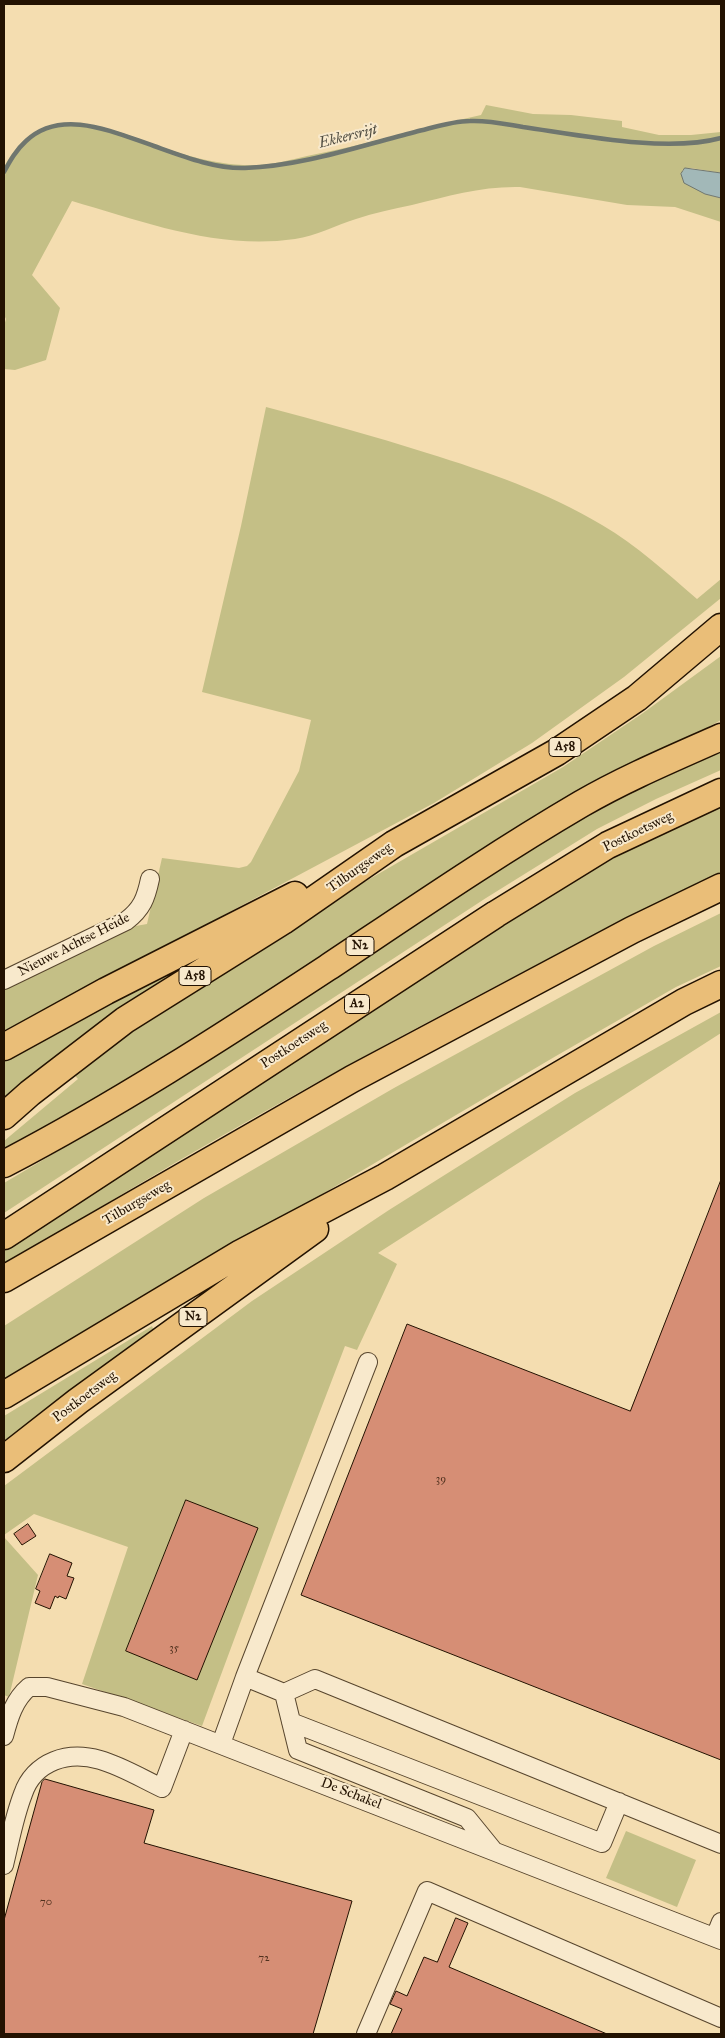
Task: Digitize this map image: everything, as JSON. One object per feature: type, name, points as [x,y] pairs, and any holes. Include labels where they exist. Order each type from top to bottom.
[{"type":"highway","name":"Tilburgseweg","points":[[4,1116],[30,1093],[125,1020],[283,921],[394,844],[557,752],[637,698],[721,628]]},
{"type":"highway","name":"N2","points":[[4,1164],[66,1132],[145,1084],[326,969],[470,872],[582,803],[644,771],[721,737]]},
{"type":"highway","name":"Postkoetsweg","points":[[4,1236],[496,914],[608,846],[721,792]]},
{"type":"highway","name":"A58","points":[[4,1047],[106,991],[394,844]]},
{"type":"highway","name":"Tilburgseweg","points":[[4,1280],[352,1079],[632,930],[721,887]]},
{"type":"highway","name":"Postkoetsweg","points":[[4,1395],[241,1253],[384,1177],[684,1002],[721,984]]},
{"type":"highway","name":"Postkoetsweg","points":[[4,1459],[78,1401],[384,1177]]},
{"type":"highway","points":[[4,1299],[141,1201]]},
{"type":"street","name":"Nieuwe Achtse Heide","points":[[4,980],[126,921],[138,912],[145,901],[150,879]]},
{"type":"street","points":[[221,1744],[245,1677],[368,1362]]},
{"type":"street","points":[[245,1677],[284,1693],[315,1679],[721,1844]]},
{"type":"street","name":"De Schakel","points":[[4,1736],[8,1709],[21,1693],[29,1687],[47,1687],[124,1706],[494,1850],[719,1933]]},
{"type":"street","points":[[284,1693],[298,1750],[468,1818],[494,1850]]},
{"type":"street","points":[[291,1722],[602,1843],[619,1802]]},
{"type":"street","points":[[4,1865],[23,1793],[31,1778],[39,1770],[62,1758],[78,1755],[93,1757],[162,1788],[184,1730]]},
{"type":"street","points":[[366,2034],[427,1891],[721,2018]]},
{"type":"shaded area","points":[[486,105],[533,114],[571,115],[622,121],[622,127],[659,135],[691,135],[721,132],[721,173],[691,168],[682,170],[705,194],[721,198],[721,222],[675,207],[627,205],[520,187],[506,187],[466,192],[384,211],[303,238],[238,241],[182,232],[72,201],[32,275],[60,308],[46,360],[15,370],[4,369],[4,326],[6,319],[4,315],[4,167],[22,142],[43,128],[66,123],[90,125],[115,131],[198,158],[232,164],[258,165],[282,162],[350,147],[481,115]]},
{"type":"shaded area","points":[[685,168],[721,173],[721,198],[705,194],[684,183],[681,174]]},
{"type":"shaded area","points":[[266,407],[427,453],[495,475],[539,493],[581,513],[627,541],[697,599],[721,579],[721,598],[624,677],[532,743],[434,803],[220,917],[4,1037],[4,985],[130,927],[147,924],[162,858],[239,868],[247,866],[251,862],[299,771],[311,720],[202,692],[241,526]]},
{"type":"shaded area","points":[[721,656],[721,720],[679,744],[149,1072],[4,1156],[4,1141],[78,1079],[70,1070],[297,921],[563,767],[643,713]]},
{"type":"shaded area","points":[[721,745],[721,770],[656,799],[597,829],[486,898],[4,1213],[4,1183],[158,1092],[586,811]]},
{"type":"shaded area","points":[[721,805],[721,872],[448,1011],[358,1060],[179,1161],[4,1266],[4,1247],[613,854]]},
{"type":"shaded area","points":[[721,913],[721,966],[676,987],[556,1056],[4,1382],[4,1326],[204,1198],[394,1088],[654,946]]},
{"type":"shaded area","points":[[217,943],[119,1010],[4,1098],[4,1058]]},
{"type":"shaded area","points":[[721,1012],[721,1033],[378,1253],[397,1264],[357,1350],[345,1346],[202,1726],[82,1684],[128,1547],[34,1514],[4,1535],[4,1486],[252,1301],[389,1210],[575,1093]]},
{"type":"shaded area","points":[[152,1326],[154,1331],[4,1444],[4,1416]]},
{"type":"shaded area","points":[[4,1537],[38,1575],[9,1697],[4,1695]]},
{"type":"shaded area","points":[[626,1831],[696,1860],[677,1907],[606,1878]]},
{"type":"building","points":[[721,1180],[721,1760],[301,1595],[407,1324],[630,1411]]},
{"type":"building","points":[[186,1500],[258,1528],[197,1680],[126,1651]]},
{"type":"building","points":[[28,1524],[36,1536],[22,1545],[14,1534]]},
{"type":"building","points":[[50,1554],[72,1563],[67,1576],[74,1578],[66,1599],[55,1596],[50,1609],[35,1603],[40,1591],[36,1589]]},
{"type":"building","points":[[45,1779],[154,1810],[144,1843],[352,1901],[313,2034],[4,2034],[4,1920],[42,1782]]},
{"type":"building","points":[[456,1918],[468,1923],[449,1967],[607,2034],[391,2034],[402,2009],[390,2004],[396,1991],[407,1996],[424,1957],[437,1962]]},
{"type":"waterway","name":"Ekkersrijt","points":[[4,172],[19,148],[40,131],[72,124],[106,130],[187,158],[234,168],[288,164],[463,121],[490,122],[596,138],[649,143],[675,144],[721,138]]}]
